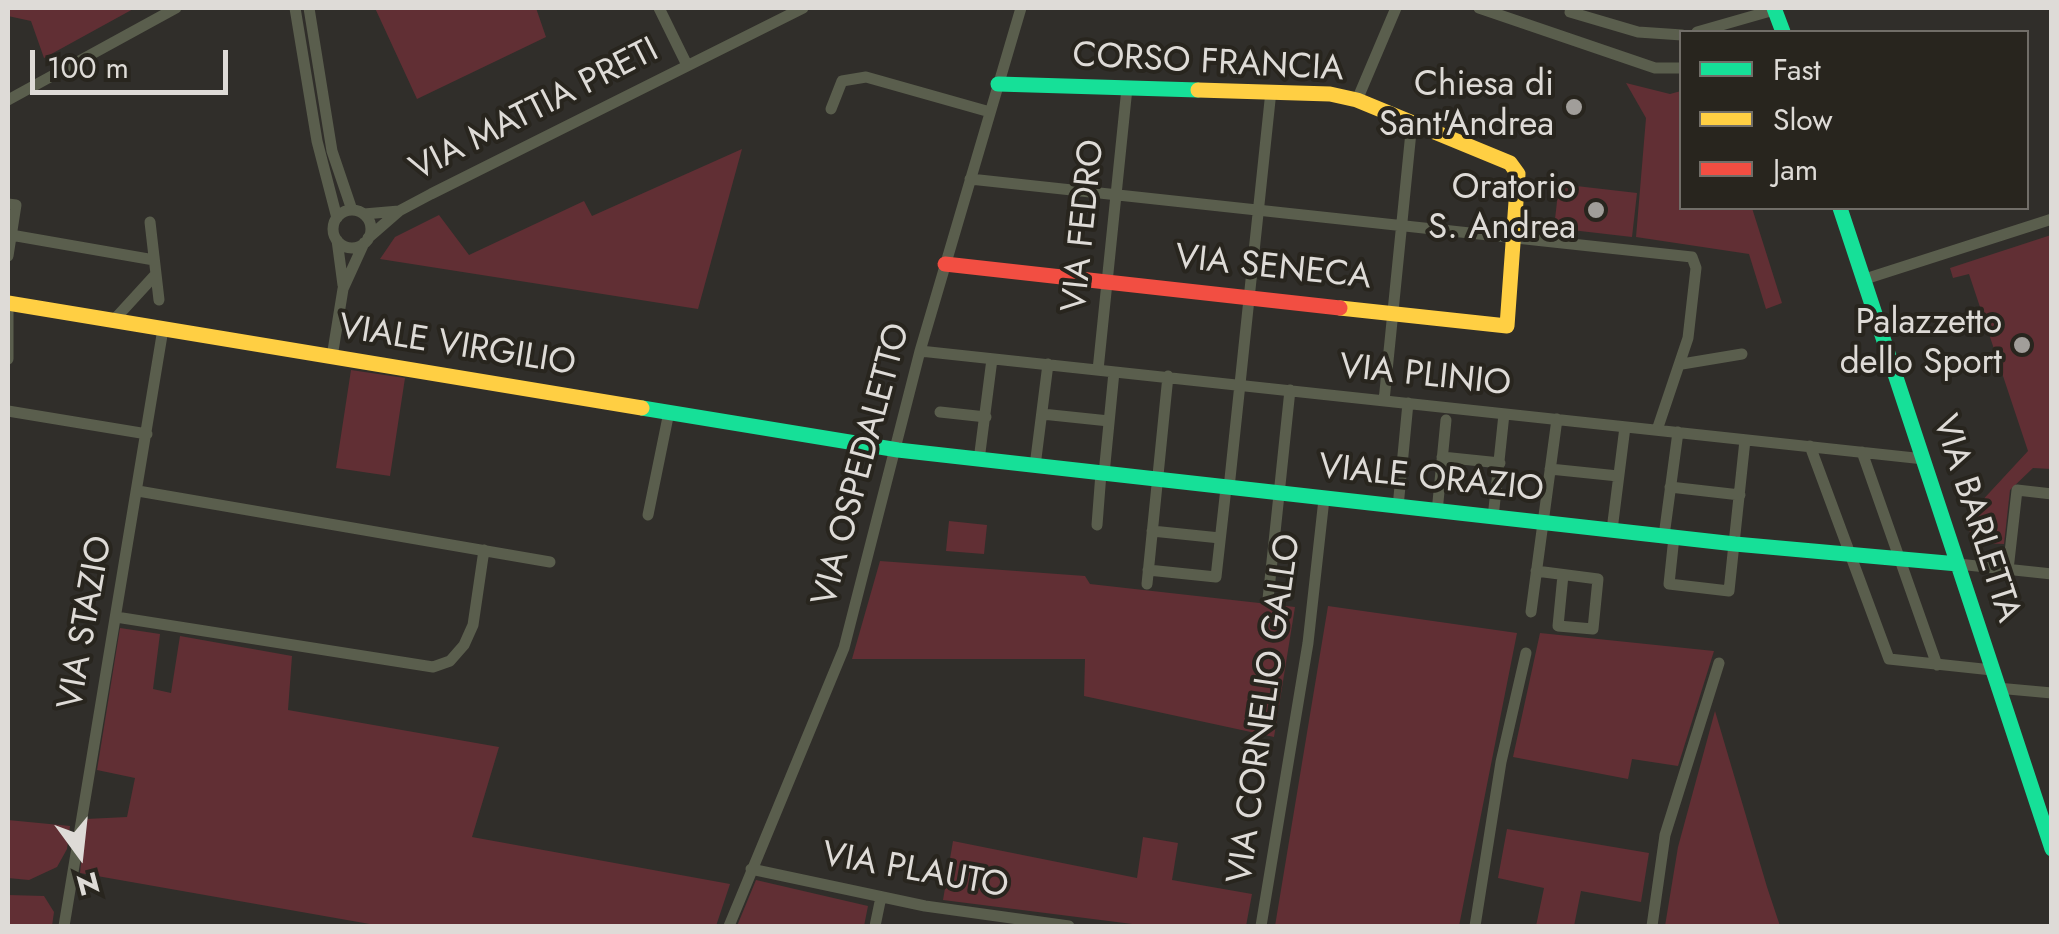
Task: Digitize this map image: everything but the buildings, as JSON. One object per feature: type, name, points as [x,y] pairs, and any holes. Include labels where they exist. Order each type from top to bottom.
[{"type":"street","points":[[8,100],[176,8]]},
{"type":"street","points":[[295,8],[336,218],[333,229],[344,289]]},
{"type":"street","points":[[310,8],[332,151],[358,212],[370,225],[344,289],[332,357]]},
{"type":"street","points":[[659,8],[687,65]]},
{"type":"street","name":"VIA MATTIA PRETI","points":[[366,240],[399,211],[803,8]]},
{"type":"street","name":"VIA OSPEDALETTO","points":[[729,926],[833,681],[898,450],[920,351],[1022,8]]},
{"type":"street","points":[[1357,100],[1396,8]]},
{"type":"street","points":[[1478,8],[1655,68],[1679,68]]},
{"type":"street","points":[[1704,30],[1774,9]]},
{"type":"street","points":[[1562,37],[1571,10],[1638,32],[1679,35]]},
{"type":"street","points":[[831,108],[842,81],[866,77],[990,112]]},
{"type":"street","name":"CORSO FRANCIA","points":[[998,84],[1270,91],[1357,100],[1510,163],[1518,174],[1520,188],[1514,238]]},
{"type":"street","name":"VIA FEDRO","points":[[1098,370],[1126,88]]},
{"type":"street","points":[[1148,570],[1216,577],[1270,91]]},
{"type":"street","points":[[1384,400],[1412,122]]},
{"type":"street","points":[[970,179],[1692,257],[1696,268],[1682,364],[1657,430]]},
{"type":"street","points":[[8,204],[16,205],[8,256]]},
{"type":"street","name":"VIA BARLETTA","points":[[1841,210],[2052,848]]},
{"type":"street","name":"VIA MATTIA PRETI","points":[[358,212],[399,211]]},
{"type":"street","points":[[336,218],[358,212]]},
{"type":"street","points":[[1862,280],[2052,219]]},
{"type":"street","points":[[150,222],[158,300]]},
{"type":"street","points":[[11,235],[154,260]]},
{"type":"street","name":"VIA SENECA","points":[[946,264],[1507,326],[1514,238]]},
{"type":"street","points":[[337,240],[352,248],[366,240]]},
{"type":"street","points":[[113,321],[156,274]]},
{"type":"street","points":[[8,303],[8,359]]},
{"type":"street","name":"VIALE VIRGILIO","points":[[8,303],[898,450]]},
{"type":"street","name":"VIA STAZIO","points":[[64,926],[163,329]]},
{"type":"street","name":"VIA PLINIO","points":[[920,351],[1924,459]]},
{"type":"street","points":[[1682,364],[1742,354]]},
{"type":"street","points":[[980,460],[992,358]]},
{"type":"street","points":[[1035,466],[1048,364]]},
{"type":"street","points":[[1097,525],[1114,372]]},
{"type":"street","points":[[1146,584],[1168,376]]},
{"type":"street","points":[[1268,598],[1290,390]]},
{"type":"street","points":[[1398,507],[1408,403]]},
{"type":"street","points":[[8,411],[147,434]]},
{"type":"street","points":[[648,515],[669,412]]},
{"type":"street","points":[[940,412],[986,417]]},
{"type":"street","points":[[1042,414],[1109,421]]},
{"type":"street","points":[[1492,518],[1504,414]]},
{"type":"street","points":[[1531,612],[1557,419]]},
{"type":"street","points":[[1437,512],[1446,420]]},
{"type":"street","points":[[1612,530],[1625,426]]},
{"type":"street","points":[[1678,432],[1670,488],[1669,584],[1729,590],[1745,440]]},
{"type":"street","points":[[1810,446],[1889,660],[1992,670]]},
{"type":"street","name":"VIALE ORAZIO","points":[[898,450],[1850,557],[1958,564]]},
{"type":"street","points":[[1862,452],[1904,562],[1936,665]]},
{"type":"street","points":[[1442,457],[1500,463]]},
{"type":"street","points":[[1550,469],[1618,476]]},
{"type":"street","points":[[1670,488],[1740,496]]},
{"type":"street","points":[[2008,570],[2017,490],[2052,494]]},
{"type":"street","points":[[138,492],[550,562]]},
{"type":"street","name":"VIA CORNELIO GALLO","points":[[1261,926],[1308,643],[1324,499]]},
{"type":"street","points":[[1152,531],[1220,538]]},
{"type":"street","points":[[116,617],[433,667],[450,660],[472,625],[484,550]]},
{"type":"street","points":[[1958,564],[2052,574]]},
{"type":"street","points":[[1536,572],[1564,575],[1598,579],[1592,630],[1558,626],[1564,575]]},
{"type":"street","points":[[1475,926],[1501,762],[1526,653]]},
{"type":"street","points":[[1652,926],[1665,835],[1719,662]]},
{"type":"street","points":[[1998,688],[2052,693]]},
{"type":"street","name":"VIA PLAUTO","points":[[752,869],[1012,922],[1069,926]]},
{"type":"street","points":[[875,926],[881,897]]},
{"type":"shaded area","points":[[8,8],[135,8],[44,58],[31,21],[8,16]]},
{"type":"shaded area","points":[[375,8],[536,8],[546,37],[417,99]]},
{"type":"shaded area","points":[[1626,83],[1670,94],[1679,92],[1679,210],[1753,210],[1782,303],[1766,309],[1749,254],[1636,237],[1646,118]]},
{"type":"shaded area","points":[[742,149],[698,309],[380,259],[395,237],[439,215],[469,255],[584,201],[592,216]]},
{"type":"shaded area","name":"Oratorio S. Andrea","points":[[1559,184],[1637,193],[1632,237],[1554,228]]},
{"type":"shaded area","name":"Palazzetto dello Sport","points":[[2051,235],[2051,469],[2033,468],[2010,490],[2004,544],[1980,543],[1971,536],[1966,518],[2028,451],[1969,274],[1953,278],[1950,268]]},
{"type":"shaded area","points":[[351,370],[405,378],[390,476],[336,468]]},
{"type":"shaded area","points":[[949,521],[987,525],[984,554],[946,551]]},
{"type":"shaded area","points":[[880,561],[1085,576],[1090,584],[1295,607],[1274,737],[1084,696],[1085,659],[852,659]]},
{"type":"shaded area","points":[[1328,606],[1517,633],[1459,926],[1275,926]]},
{"type":"shaded area","points":[[120,628],[160,634],[153,689],[171,693],[180,636],[292,656],[288,710],[499,747],[472,837],[730,884],[716,926],[381,926],[80,873],[86,819],[127,817],[135,778],[97,770]]},
{"type":"shaded area","points":[[1540,633],[1714,651],[1678,766],[1632,759],[1628,779],[1513,757]]},
{"type":"shaded area","points":[[1715,711],[1780,926],[1665,926],[1678,847]]},
{"type":"shaded area","points":[[8,820],[70,826],[67,849],[57,867],[29,880],[8,878]]},
{"type":"shaded area","points":[[1507,829],[1649,853],[1641,902],[1581,891],[1574,926],[1536,926],[1544,888],[1498,878]]},
{"type":"shaded area","points":[[1143,837],[1178,843],[1172,880],[1252,894],[1246,926],[1148,926],[943,900],[953,841],[1137,878]]},
{"type":"shaded area","points":[[756,880],[868,906],[864,926],[737,926]]},
{"type":"shaded area","points":[[8,895],[44,896],[54,912],[52,926],[8,926]]},
{"type":"traffic: fast","points":[[1774,8],[1782,30]]},
{"type":"traffic: fast","points":[[998,84],[1198,90]]},
{"type":"traffic: fast","points":[[1841,210],[2052,849]]},
{"type":"traffic: fast","points":[[642,408],[898,450],[1735,544],[1958,564]]},
{"type":"traffic: slow","points":[[1198,90],[1330,94],[1357,100],[1510,163],[1518,174],[1507,326],[1340,308]]},
{"type":"traffic: slow","points":[[8,303],[642,408]]},
{"type":"traffic: jam","points":[[945,264],[1340,308]]},
{"type":"place","name":"Chiesa di Sant'Andrea","points":[[1574,107]]},
{"type":"place","name":"Oratorio S. Andrea","points":[[1596,210]]},
{"type":"place","name":"Palazzetto dello Sport","points":[[2022,345]]}]
